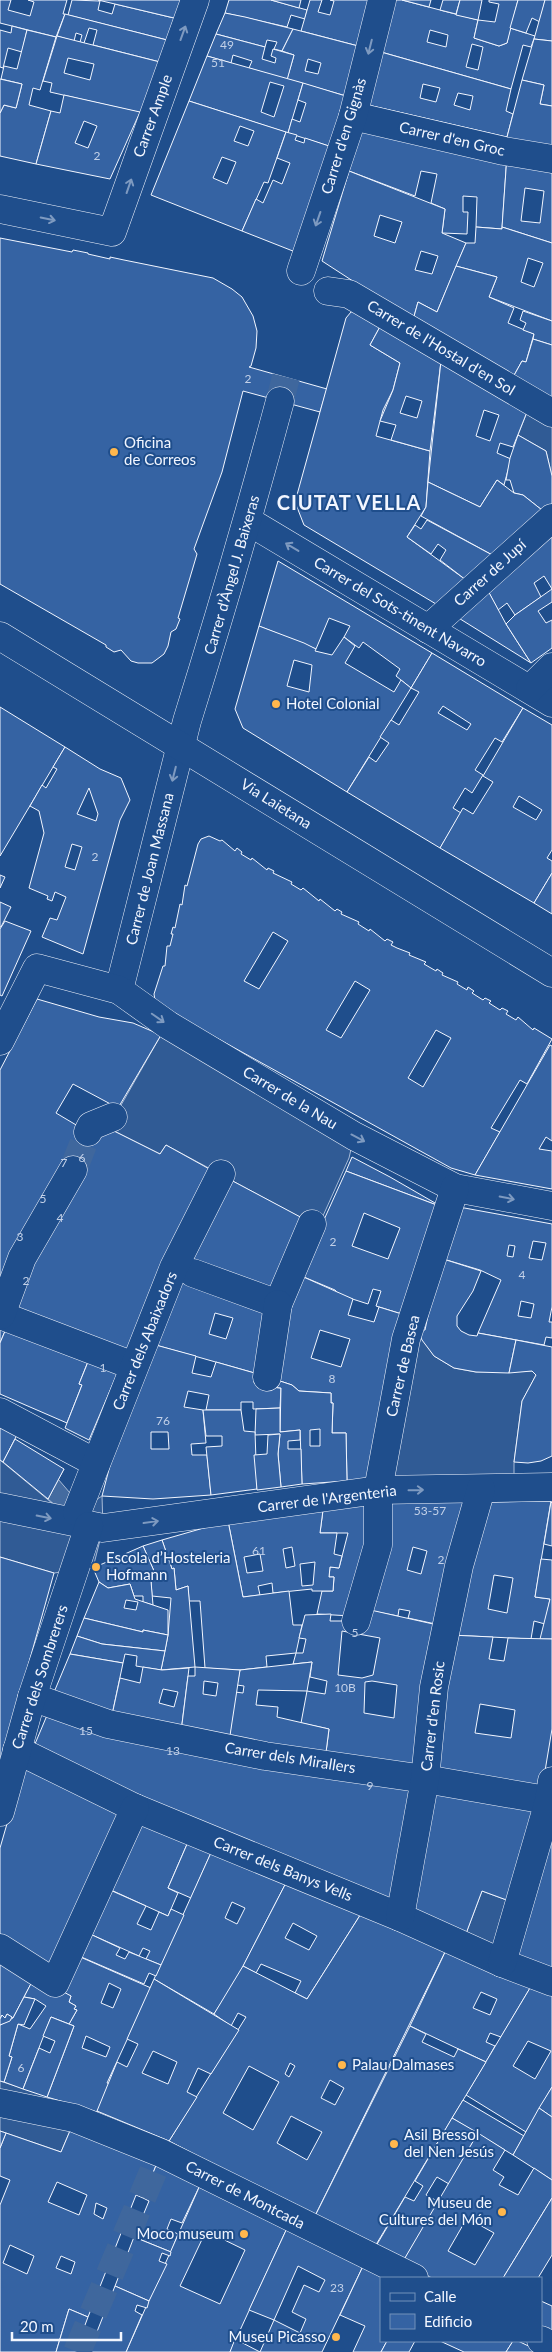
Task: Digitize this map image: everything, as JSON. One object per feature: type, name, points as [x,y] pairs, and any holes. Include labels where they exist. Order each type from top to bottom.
[{"type":"street","name":"Carrer Ample","points":[[0,209],[112,232],[195,0]]},
{"type":"street","name":"Carrer d'en Gignàs","points":[[301,271],[353,116],[382,0]]},
{"type":"street","name":"Carrer d'en Groc","points":[[353,116],[504,151],[552,159]]},
{"type":"street","name":"Carrer de l'Hostal d'en Sol","points":[[328,291],[349,294],[552,413]]},
{"type":"street","name":"Carrer d'Àngel J. Baixeras","points":[[181,748],[248,521],[280,401]]},
{"type":"street","name":"Carrer de Jupí","points":[[428,629],[552,518]]},
{"type":"street","name":"Carrer del Sots-tinent Navarro","points":[[248,521],[530,688],[552,703]]},
{"type":"street","name":"Via Laietana","points":[[2,643],[181,748],[552,973]]},
{"type":"street","points":[[530,688],[552,667]]},
{"type":"street","name":"Carrer de Joan Massana","points":[[119,990],[181,748]]},
{"type":"street","name":"Carrer de la Nau","points":[[4,1026],[37,968],[119,990],[168,1025],[354,1136],[455,1188],[552,1206]]},
{"type":"street","points":[[88,1132],[91,1126],[113,1117]]},
{"type":"street","points":[[73,1170],[22,1258],[0,1315],[134,1366]]},
{"type":"street","name":"Carrer dels Abaixadors","points":[[90,1522],[96,1463],[174,1267],[220,1174]]},
{"type":"street","name":"Carrer de Basea","points":[[356,1621],[378,1545],[378,1490],[406,1339],[455,1188]]},
{"type":"street","points":[[267,1376],[278,1304],[312,1224]]},
{"type":"street","points":[[193,1273],[278,1304]]},
{"type":"street","points":[[0,1412],[96,1463]]},
{"type":"street","name":"Carrer de l'Argenteria","points":[[0,1507],[90,1522],[378,1490],[552,1488]]},
{"type":"street","name":"Carrer d'en Rosic","points":[[400,1917],[425,1780],[434,1687],[459,1566],[481,1489]]},
{"type":"street","name":"Carrer dels Sombrerers","points":[[0,1812],[32,1697],[90,1522]]},
{"type":"street","name":"Carrer dels Mirallers","points":[[32,1697],[108,1724],[265,1756],[425,1780],[551,1795]]},
{"type":"street","name":"Carrer dels Banys Vells","points":[[17,1750],[135,1808],[400,1917],[502,1963],[552,1982]]},
{"type":"street","points":[[502,1963],[551,1795]]},
{"type":"street","points":[[0,1948],[55,1983],[135,1808]]},
{"type":"street","name":"Carrer de Montcada","points":[[0,2103],[74,2118],[161,2153],[412,2277]]},
{"type":"shaded area","points":[[552,403],[552,476],[546,451],[518,435],[529,407]]},
{"type":"shaded area","points":[[161,1035],[354,1136],[349,1158],[318,1227],[166,1145],[160,1154],[108,1128]]},
{"type":"shaded area","points":[[418,1331],[434,1356],[454,1368],[476,1372],[532,1371],[536,1375],[522,1401],[514,1462],[514,1487],[378,1490]]},
{"type":"shaded area","points":[[0,1460],[64,1513],[77,1512],[102,1496],[103,1528],[93,1568],[54,1573],[0,1557]]},
{"type":"shaded area","points":[[58,1479],[70,1493],[64,1513],[48,1499]]},
{"type":"shaded area","points":[[482,1891],[512,1902],[498,1942],[488,1948],[464,1939]]},
{"type":"shaded area","points":[[0,2081],[78,2106],[61,2152],[0,2131]]},
{"type":"building","points":[[0,0],[11,0],[8,10],[30,16],[34,2],[28,0],[67,0],[63,14],[65,14],[56,37],[0,23]]},
{"type":"building","points":[[72,0],[100,1],[98,10],[112,14],[115,4],[174,18],[167,40],[68,15]]},
{"type":"building","points":[[98,0],[182,0],[174,18]]},
{"type":"building","points":[[229,0],[271,0],[307,10],[305,19],[291,15],[287,27],[225,13]]},
{"type":"building","points":[[271,0],[301,0],[299,8]]},
{"type":"building","points":[[310,0],[322,0],[318,12],[330,15],[334,1],[330,0],[373,0],[362,47],[301,31]]},
{"type":"building","points":[[393,0],[402,0],[478,20],[474,38],[499,46],[507,43],[510,28],[535,36],[531,47],[523,45],[511,89],[381,52]],"holes":[[[430,30],[448,35],[446,47],[427,42]],[[472,44],[483,47],[478,70],[466,67]]]},
{"type":"building","points":[[402,0],[431,0],[429,7]]},
{"type":"building","points":[[443,0],[460,0],[456,14],[440,10]]},
{"type":"building","points":[[460,0],[482,0],[478,20],[456,15]]},
{"type":"building","points":[[489,0],[518,0],[507,43],[499,46],[474,38],[478,20],[495,22],[499,4],[489,2]]},
{"type":"building","points":[[518,0],[545,0],[540,22],[532,18],[526,33],[510,28]]},
{"type":"building","points":[[545,0],[552,0],[552,41],[534,39]]},
{"type":"building","points":[[225,13],[293,29],[282,51],[274,49],[277,42],[267,40],[265,47],[216,34]]},
{"type":"building","points":[[65,14],[167,40],[160,62],[93,45],[97,30],[89,28],[84,43],[80,42],[82,35],[76,33],[74,41],[57,36]]},
{"type":"building","points":[[12,26],[27,30],[22,52],[8,48],[3,68],[0,67],[0,30],[11,33]]},
{"type":"building","points":[[293,29],[362,47],[353,98],[287,79],[294,55],[282,51]],"holes":[[[308,59],[321,63],[318,74],[305,71]]]},
{"type":"building","points":[[27,30],[56,37],[40,90],[33,88],[29,105],[51,111],[36,164],[0,156],[0,113],[4,105],[16,108],[22,84],[1,79],[4,66],[17,69]]},
{"type":"building","points":[[216,34],[265,47],[262,59],[275,63],[276,58],[271,56],[273,49],[294,55],[287,80],[249,68],[252,61],[233,55],[231,63],[207,56]]},
{"type":"building","points":[[57,36],[160,62],[142,113],[50,92],[52,83],[43,81]],"holes":[[[68,58],[94,64],[90,80],[64,73]]]},
{"type":"building","points":[[534,39],[552,41],[552,106],[540,104],[544,85],[522,80]]},
{"type":"building","points":[[381,52],[511,89],[506,111],[513,114],[507,137],[368,105]],"holes":[[[423,84],[440,88],[436,102],[420,98]],[[458,93],[473,96],[470,110],[454,105]]]},
{"type":"building","points":[[207,56],[303,83],[288,133],[189,101]],"holes":[[[270,82],[284,86],[274,117],[261,112]]]},
{"type":"building","points":[[0,79],[22,84],[16,108],[4,105],[0,113]]},
{"type":"building","points":[[522,80],[544,85],[540,104],[552,106],[552,152],[507,145],[507,137]]},
{"type":"building","points":[[303,83],[349,97],[335,148],[288,133],[292,119],[300,122],[306,103],[298,100]]},
{"type":"building","points":[[64,95],[140,112],[110,179],[36,164],[51,111],[60,113]],"holes":[[[84,121],[97,126],[88,148],[75,143]]]},
{"type":"building","points":[[189,101],[286,132],[268,183],[264,182],[242,231],[151,195]],"holes":[[[240,126],[254,131],[248,146],[234,141]],[[222,157],[236,162],[227,184],[213,178]]]},
{"type":"building","points":[[362,123],[507,155],[502,229],[476,227],[477,197],[463,196],[463,212],[468,212],[467,234],[442,233],[445,209],[431,203],[437,174],[421,171],[415,196],[349,171]]},
{"type":"building","points":[[286,132],[297,135],[295,140],[304,143],[305,138],[335,148],[303,255],[242,231],[256,199],[263,203],[273,180],[282,184],[290,163],[277,158]]},
{"type":"building","points":[[507,155],[552,163],[552,243],[502,227]],"holes":[[[525,188],[544,191],[540,223],[521,221]]]},
{"type":"building","points":[[349,171],[445,209],[442,233],[466,243],[437,312],[418,302],[413,320],[322,261]],"holes":[[[380,215],[402,222],[395,243],[374,236]],[[421,251],[438,256],[432,274],[415,270]]]},
{"type":"building","points":[[476,227],[502,229],[502,227],[552,243],[552,321],[489,297],[497,277],[456,266],[466,243],[475,243]],"holes":[[[528,258],[543,263],[534,287],[521,282]]]},
{"type":"building","name":"Oficina de Correos","points":[[0,238],[72,252],[73,250],[110,259],[110,257],[213,278],[242,297],[253,316],[257,331],[256,348],[251,366],[249,367],[327,389],[320,412],[243,391],[222,472],[194,549],[197,554],[178,618],[180,619],[176,629],[171,632],[164,654],[152,663],[131,661],[121,650],[114,652],[106,647],[106,645],[0,584]]},
{"type":"building","points":[[456,266],[497,277],[489,297],[514,308],[508,323],[534,334],[526,362],[522,361],[512,379],[413,320],[418,302],[437,312]]},
{"type":"building","points":[[356,310],[382,323],[370,345],[400,363],[393,390],[383,410],[376,436],[430,451],[426,507],[407,537],[466,580],[436,604],[304,525],[295,502],[346,318],[351,312]]},
{"type":"building","points":[[523,311],[552,321],[552,345],[533,339],[534,334],[523,330],[526,323],[520,320]]},
{"type":"building","points":[[382,323],[441,361],[430,451],[391,440],[396,425],[380,421],[393,390],[400,363],[370,345]],"holes":[[[406,396],[422,401],[417,418],[400,413]]]},
{"type":"building","points":[[533,339],[552,345],[552,403],[512,379],[522,361],[526,362]]},
{"type":"building","points":[[441,361],[529,407],[513,447],[500,443],[497,453],[511,459],[504,485],[497,480],[480,507],[428,482]],"holes":[[[484,410],[499,415],[490,441],[476,436]]]},
{"type":"building","points":[[518,435],[546,451],[552,476],[552,511],[547,514],[523,495],[514,493],[510,480],[506,480],[510,458]]},
{"type":"building","points":[[497,480],[514,493],[523,495],[547,514],[496,557],[421,516],[426,507],[428,482],[480,507]]},
{"type":"building","points":[[427,520],[496,557],[466,580],[440,560],[446,550],[438,544],[431,554],[407,537],[415,525],[421,529]]},
{"type":"building","points":[[552,534],[552,589],[544,576],[534,583],[541,597],[515,615],[507,603],[498,610],[486,587]]},
{"type":"building","points":[[278,561],[432,653],[411,688],[396,676],[400,669],[363,642],[359,648],[344,637],[350,626],[329,618],[316,649],[259,626]]},
{"type":"building","points":[[486,587],[506,624],[531,663],[457,617]]},
{"type":"building","points":[[552,589],[552,602],[538,611],[546,623],[552,620],[552,648],[531,663],[506,624],[515,615]]},
{"type":"building","points":[[259,626],[304,643],[316,649],[315,651],[332,655],[344,637],[355,646],[345,663],[394,692],[401,680],[411,688],[347,792],[243,728],[235,709]],"holes":[[[294,660],[312,665],[309,692],[287,686]]]},
{"type":"building","points":[[432,653],[523,708],[502,742],[495,738],[475,770],[483,775],[472,793],[465,788],[453,808],[461,813],[440,848],[347,792],[369,757],[376,762],[389,743],[380,737],[391,720],[399,725],[419,692],[411,688]],"holes":[[[443,706],[471,724],[467,730],[438,713]]]},
{"type":"building","points":[[0,707],[65,747],[0,856]]},
{"type":"building","points":[[523,708],[552,725],[552,850],[547,858],[552,861],[552,873],[534,903],[440,848],[463,808],[473,814],[493,782],[483,776]],"holes":[[[519,796],[542,810],[536,820],[513,807]]]},
{"type":"building","points":[[65,747],[100,769],[121,778],[130,800],[120,820],[83,954],[42,937],[50,918],[57,920],[66,897],[55,892],[52,901],[47,899],[48,896],[29,888],[44,833],[39,811],[30,806],[42,785],[46,788],[57,769],[53,767]],"holes":[[[89,788],[98,814],[96,821],[77,814]],[[72,844],[82,847],[75,870],[65,867]]]},
{"type":"building","points":[[209,836],[220,841],[222,840],[235,851],[237,848],[242,852],[241,854],[251,860],[252,858],[267,870],[268,868],[274,871],[273,873],[292,882],[291,884],[301,890],[303,888],[319,901],[320,899],[335,911],[337,909],[342,912],[341,914],[359,922],[358,924],[369,931],[370,929],[385,941],[387,939],[393,942],[391,945],[426,962],[424,964],[436,971],[437,969],[443,973],[442,975],[458,982],[457,984],[467,990],[468,987],[474,991],[472,993],[483,1000],[485,998],[491,1001],[489,1003],[500,1010],[502,1008],[508,1011],[506,1014],[516,1020],[518,1017],[533,1030],[534,1028],[552,1039],[527,1084],[520,1080],[491,1128],[500,1132],[475,1175],[451,1168],[186,1021],[155,1000],[154,994],[163,966],[165,966],[167,946],[170,946],[173,934],[171,934],[173,927],[175,928],[180,904],[182,905],[185,885],[187,886],[201,839]],"holes":[[[273,932],[288,941],[259,989],[244,981]],[[355,981],[370,990],[341,1038],[326,1030]],[[436,1030],[451,1038],[423,1087],[408,1078]]]},
{"type":"building","points":[[552,873],[552,914],[534,903]]},
{"type":"building","points":[[0,875],[5,877],[0,888]]},
{"type":"building","points":[[0,902],[11,907],[1,927],[0,927]]},
{"type":"building","points":[[5,921],[31,931],[2,996],[0,995],[0,929]]},
{"type":"building","points":[[37,999],[99,1017],[133,1023],[161,1035],[118,1108],[73,1084],[56,1113],[88,1132],[108,1128],[160,1154],[166,1145],[213,1171],[128,1355],[9,1308],[0,1292],[0,1070]]},
{"type":"building","points":[[550,1045],[552,1046],[552,1141],[546,1137],[539,1149],[552,1151],[552,1189],[475,1175]]},
{"type":"building","points":[[352,1157],[390,1177],[442,1207],[346,1171]]},
{"type":"building","points":[[346,1171],[442,1207],[405,1315],[376,1306],[381,1291],[373,1289],[368,1304],[340,1295],[335,1290],[299,1275]],"holes":[[[364,1213],[400,1228],[388,1259],[352,1246]]]},
{"type":"building","points":[[227,1178],[306,1220],[272,1294],[185,1263]]},
{"type":"building","points":[[459,1207],[552,1224],[552,1307],[549,1322],[552,1322],[552,1338],[546,1337],[544,1345],[478,1333],[501,1280],[480,1270],[440,1258]],"holes":[[[533,1241],[546,1243],[542,1260],[529,1258]],[[509,1245],[515,1246],[513,1257],[507,1256]],[[521,1301],[534,1304],[531,1318],[518,1316]]]},
{"type":"building","points":[[440,1258],[481,1271],[473,1291],[457,1316],[457,1326],[461,1331],[469,1335],[477,1336],[478,1333],[516,1340],[509,1373],[476,1372],[454,1368],[434,1356],[422,1340],[418,1331],[425,1330]]},
{"type":"building","points":[[182,1275],[269,1305],[258,1374],[152,1344]],"holes":[[[215,1313],[233,1318],[226,1339],[209,1334]]]},
{"type":"building","points":[[299,1275],[353,1299],[348,1315],[374,1322],[379,1307],[405,1315],[368,1479],[347,1481],[346,1433],[332,1433],[333,1403],[331,1403],[331,1393],[299,1391],[292,1385],[271,1378]],"holes":[[[320,1330],[350,1339],[341,1367],[311,1358]]]},
{"type":"building","points":[[0,1321],[8,1324],[0,1343]]},
{"type":"building","points":[[8,1324],[91,1354],[79,1384],[82,1385],[67,1423],[0,1394],[0,1343]]},
{"type":"building","points":[[516,1340],[552,1347],[552,1456],[541,1461],[528,1463],[514,1462],[522,1401],[536,1375],[532,1371],[509,1373]]},
{"type":"building","points":[[152,1344],[196,1356],[192,1373],[211,1377],[216,1362],[258,1374],[271,1387],[281,1388],[280,1408],[253,1409],[253,1402],[241,1402],[241,1410],[206,1410],[209,1395],[188,1391],[184,1407],[203,1410],[206,1443],[191,1444],[192,1455],[207,1455],[211,1495],[153,1499],[102,1496],[125,1408]],"holes":[[[151,1432],[168,1432],[169,1449],[151,1449]]]},
{"type":"building","points":[[92,1352],[120,1367],[89,1440],[65,1428],[82,1385],[79,1384]]},
{"type":"building","points":[[271,1378],[292,1385],[299,1391],[331,1393],[331,1403],[333,1403],[332,1433],[346,1433],[347,1481],[302,1484],[300,1430],[280,1432],[281,1388],[271,1387]],"holes":[[[320,1429],[320,1446],[310,1446],[310,1430]]]},
{"type":"building","points":[[280,1408],[280,1432],[300,1430],[300,1440],[288,1441],[288,1449],[301,1449],[302,1484],[281,1487],[278,1454],[280,1434],[255,1435],[256,1409]]},
{"type":"building","points":[[203,1410],[241,1410],[244,1431],[255,1432],[257,1489],[211,1495],[206,1447],[222,1446],[222,1436],[206,1436]]},
{"type":"building","points":[[0,1422],[18,1433],[3,1462],[0,1460]]},
{"type":"building","points":[[280,1434],[278,1454],[281,1487],[257,1490],[254,1455],[267,1454],[268,1435]]},
{"type":"building","points":[[15,1439],[64,1469],[48,1499],[3,1462]]},
{"type":"building","points":[[551,1501],[535,1597],[550,1599],[545,1624],[534,1621],[531,1639],[450,1635],[487,1502]],"holes":[[[494,1575],[513,1578],[507,1613],[488,1609]]]},
{"type":"building","points":[[386,1502],[472,1502],[440,1625],[408,1618],[410,1611],[399,1609],[398,1616],[367,1610]],"holes":[[[413,1547],[427,1551],[421,1574],[407,1570]]]},
{"type":"building","points":[[552,1503],[552,1546],[544,1544]]},
{"type":"building","points":[[372,1504],[351,1616],[317,1614],[322,1591],[333,1591],[334,1577],[329,1577],[330,1567],[339,1568],[348,1533],[320,1533],[323,1510]]},
{"type":"building","points":[[323,1510],[320,1533],[337,1533],[334,1554],[342,1556],[339,1568],[330,1567],[329,1577],[334,1577],[333,1591],[312,1591],[312,1589],[273,1593],[272,1583],[258,1586],[260,1595],[243,1597],[228,1521]],"holes":[[[292,1547],[295,1566],[286,1568],[283,1549]],[[260,1554],[263,1571],[247,1573],[244,1557]],[[315,1562],[313,1585],[302,1586],[300,1564]]]},
{"type":"building","points":[[228,1521],[243,1597],[289,1591],[293,1625],[302,1625],[296,1653],[266,1656],[267,1667],[240,1670],[205,1668],[200,1601],[189,1601],[188,1586],[176,1590],[174,1568],[172,1569],[162,1540]]},
{"type":"building","points":[[162,1540],[172,1569],[174,1568],[176,1590],[188,1586],[195,1667],[161,1670],[168,1635],[171,1598],[152,1596],[151,1581],[147,1574],[154,1571],[143,1546]]},
{"type":"building","points":[[143,1546],[154,1571],[147,1574],[151,1581],[153,1605],[143,1602],[143,1596],[134,1596],[130,1584],[108,1588],[99,1582],[93,1568]]},
{"type":"building","points":[[0,1557],[54,1573],[0,1766]]},
{"type":"building","points":[[541,1559],[552,1560],[552,1639],[540,1639],[550,1599],[535,1597]]},
{"type":"building","points":[[99,1582],[108,1588],[130,1584],[135,1599],[168,1610],[168,1635],[143,1630],[143,1632],[84,1618]],"holes":[[[126,1600],[138,1602],[136,1610],[124,1608]]]},
{"type":"building","points":[[366,1609],[442,1626],[416,1769],[325,1760],[329,1729],[301,1723],[307,1691],[325,1694],[327,1681],[310,1677],[312,1662],[293,1664],[296,1653],[303,1653],[306,1639],[299,1638],[305,1615],[331,1614],[330,1621],[349,1620]],"holes":[[[342,1631],[380,1638],[373,1675],[362,1678],[338,1675]],[[372,1681],[397,1685],[394,1718],[364,1713],[365,1682]]]},
{"type":"building","points":[[84,1618],[143,1632],[143,1630],[168,1635],[165,1651],[102,1644],[77,1636]]},
{"type":"building","points":[[450,1635],[493,1637],[489,1659],[504,1661],[508,1638],[552,1639],[552,1729],[542,1789],[432,1771]],"holes":[[[480,1704],[515,1710],[511,1738],[475,1733]]]},
{"type":"building","points":[[77,1636],[102,1644],[165,1651],[161,1670],[136,1666],[137,1656],[125,1654],[123,1663],[70,1654]]},
{"type":"building","points":[[70,1654],[123,1663],[112,1715],[52,1697]]},
{"type":"building","points":[[312,1662],[307,1691],[258,1690],[256,1705],[278,1707],[277,1717],[329,1729],[325,1760],[229,1742],[235,1692],[243,1693],[244,1686],[237,1685],[240,1670]]},
{"type":"building","points":[[143,1667],[162,1670],[189,1668],[181,1732],[112,1715],[120,1678],[140,1683]],"holes":[[[163,1689],[178,1692],[174,1707],[159,1703]]]},
{"type":"building","points":[[195,1667],[240,1670],[229,1742],[181,1732],[188,1676],[195,1676]],"holes":[[[204,1681],[218,1683],[216,1696],[203,1694]]]},
{"type":"building","points":[[48,1713],[414,1785],[394,1905],[32,1751]]},
{"type":"building","points":[[24,1765],[126,1811],[53,1971],[0,1936],[0,1848]]},
{"type":"building","points":[[429,1791],[538,1808],[512,1902],[482,1891],[464,1939],[410,1911]]},
{"type":"building","points":[[552,1815],[552,1974],[511,1955]]},
{"type":"building","points":[[143,1819],[191,1835],[168,1888],[178,1893],[168,1916],[111,1890]]},
{"type":"building","points":[[191,1835],[214,1846],[191,1898],[168,1888]]},
{"type":"building","points":[[214,1846],[289,1877],[235,1982],[214,2014],[154,1979]],"holes":[[[232,1902],[245,1908],[237,1924],[225,1918]]]},
{"type":"building","points":[[289,1877],[364,1909],[307,1999],[295,1993],[301,1981],[261,1964],[256,1973],[243,1966]],"holes":[[[293,1923],[317,1936],[309,1950],[285,1938]]]},
{"type":"building","points":[[110,1890],[146,1906],[137,1924],[151,1930],[159,1912],[168,1916],[171,1909],[184,1915],[161,1965],[146,1959],[150,1951],[143,1948],[139,1956],[90,1934]]},
{"type":"building","name":"Palau Dalmases","points":[[364,1909],[448,1946],[314,2218],[169,2141],[246,2017],[238,2013],[231,2026],[214,2014],[243,1966],[307,1999]],"holes":[[[290,2063],[295,2066],[289,2077],[285,2074]],[[249,2066],[279,2082],[253,2130],[223,2113]],[[330,2080],[344,2088],[335,2105],[321,2098]],[[291,2116],[322,2132],[307,2160],[277,2143]]]},
{"type":"building","points":[[90,1934],[120,1948],[116,1955],[125,1959],[129,1952],[161,1965],[156,1976],[149,1973],[144,1984],[79,1956]]},
{"type":"building","points":[[448,1946],[533,1983],[501,2037],[490,2033],[486,2042],[495,2046],[486,2062],[410,2026]],"holes":[[[481,1992],[497,1999],[490,2015],[473,2008]]]},
{"type":"building","points":[[0,1954],[35,1976],[13,2018],[7,2014],[5,2018],[2,2015],[0,2019]]},
{"type":"building","points":[[78,1956],[151,1988],[107,2083],[110,2084],[97,2112],[47,2097],[74,2026],[69,2024],[77,2010],[74,2009],[76,2006],[69,2002],[71,1996],[61,1992]],"holes":[[[109,1983],[121,1989],[113,2008],[101,2003]],[[86,2036],[110,2047],[106,2057],[82,2048]]]},
{"type":"building","points":[[35,1976],[71,1996],[69,2002],[76,2006],[74,2009],[77,2010],[69,2024],[51,2017],[23,2089],[4,2082],[12,2057],[9,2056],[18,2024],[30,2029],[46,2006],[35,1999],[24,1997]]},
{"type":"building","points":[[154,1979],[239,2030],[211,2074],[198,2068],[187,2092],[197,2097],[169,2141],[97,2111],[117,2062],[127,2067],[138,2044],[127,2039]],"holes":[[[153,2051],[177,2062],[168,2084],[142,2073]]]},
{"type":"building","points":[[533,1983],[552,1992],[552,2087],[526,2132],[466,2095]],"holes":[[[528,2041],[551,2051],[535,2079],[513,2066]]]},
{"type":"building","points":[[24,1997],[35,1999],[24,2025],[18,2024],[9,2056],[12,2057],[4,2082],[0,2081],[0,2025],[13,2018]]},
{"type":"building","points":[[7,2014],[12,2017],[10,2021],[0,2025],[2,2015],[5,2018]]},
{"type":"building","points":[[51,2017],[74,2026],[47,2097],[23,2089],[39,2048],[50,2053],[55,2041],[43,2036]]},
{"type":"building","name":"Asil Bressol del Nen Jesús","points":[[410,2026],[426,2034],[422,2042],[454,2057],[458,2049],[486,2062],[374,2248],[314,2218]]},
{"type":"building","points":[[552,2087],[552,2117],[539,2108]]},
{"type":"building","points":[[463,2100],[524,2136],[513,2155],[452,2118]]},
{"type":"building","points":[[539,2108],[552,2117],[552,2180],[513,2155]]},
{"type":"building","points":[[452,2118],[478,2133],[449,2184],[437,2177],[426,2195],[439,2202],[404,2260],[376,2246],[405,2197],[414,2201],[423,2186],[415,2181]]},
{"type":"building","points":[[72,2126],[157,2163],[143,2198],[136,2195],[88,2317],[69,2309],[56,2352],[0,2352],[0,2205],[10,2180],[0,2176],[0,2148],[6,2133],[61,2152]],"holes":[[[57,2182],[87,2195],[79,2215],[48,2202]],[[96,2203],[107,2208],[103,2219],[94,2214]],[[10,2245],[34,2256],[27,2274],[3,2263]],[[61,2256],[75,2262],[71,2274],[56,2268]]]},
{"type":"building","points":[[0,2131],[6,2133],[0,2148]]},
{"type":"building","points":[[478,2133],[505,2150],[493,2170],[504,2177],[499,2185],[518,2195],[534,2168],[552,2180],[552,2198],[504,2277],[430,2277],[402,2263]],"holes":[[[467,2218],[494,2233],[475,2265],[448,2251]]]},
{"type":"building","points":[[157,2163],[201,2183],[182,2223],[171,2219],[167,2229],[178,2234],[171,2252],[134,2237],[149,2201],[143,2198]]},
{"type":"building","points":[[201,2183],[288,2226],[230,2352],[126,2352]],"holes":[[[206,2231],[245,2250],[220,2304],[180,2286]]]},
{"type":"building","points":[[552,2198],[552,2255],[539,2277],[504,2277]]},
{"type":"building","points":[[288,2226],[364,2264],[322,2352],[260,2352],[274,2320],[249,2310]],"holes":[[[298,2266],[325,2280],[319,2292],[304,2285],[292,2312],[306,2319],[300,2333],[274,2320]]]},
{"type":"building","points":[[134,2237],[171,2252],[170,2256],[162,2253],[159,2261],[167,2264],[149,2301],[115,2286]]},
{"type":"building","points":[[364,2264],[386,2277],[380,2277],[380,2342],[386,2342],[381,2352],[353,2352],[365,2326],[340,2315]]},
{"type":"building","points":[[115,2286],[149,2301],[147,2308],[137,2305],[135,2311],[142,2315],[126,2352],[89,2352]]},
{"type":"building","points":[[542,2301],[552,2306],[552,2336],[542,2331]]},
{"type":"building","points":[[69,2309],[88,2317],[76,2349],[83,2352],[56,2352]]},
{"type":"building","points":[[235,2339],[260,2352],[230,2352]]},
{"type":"building","points":[[386,2342],[414,2342],[409,2352],[381,2352]]},
{"type":"building","points":[[442,2342],[512,2342],[506,2352],[464,2352]]},
{"type":"building","points":[[512,2342],[520,2342],[541,2352],[506,2352]]},
{"type":"tunnel","points":[[280,401],[286,377]]},
{"type":"tunnel","points":[[73,1170],[88,1132]]},
{"type":"tunnel","points":[[77,2352],[161,2153]]},
{"type":"place","name":"Oficina de Correos","points":[[114,452]]},
{"type":"place","name":"Hotel Colonial","points":[[276,704]]},
{"type":"place","name":"Escola d’Hosteleria Hofmann","points":[[96,1567]]},
{"type":"place","name":"Palau Dalmases","points":[[342,2065]]},
{"type":"place","name":"Asil Bressol del Nen Jesús","points":[[394,2144]]},
{"type":"place","name":"Museu de Cultures del Món","points":[[502,2212]]},
{"type":"place","name":"Moco museum","points":[[244,2234]]},
{"type":"place","name":"Museu Picasso","points":[[336,2337]]},
{"type":"district","name":"CIUTAT VELLA","points":[[349,503]]}]
